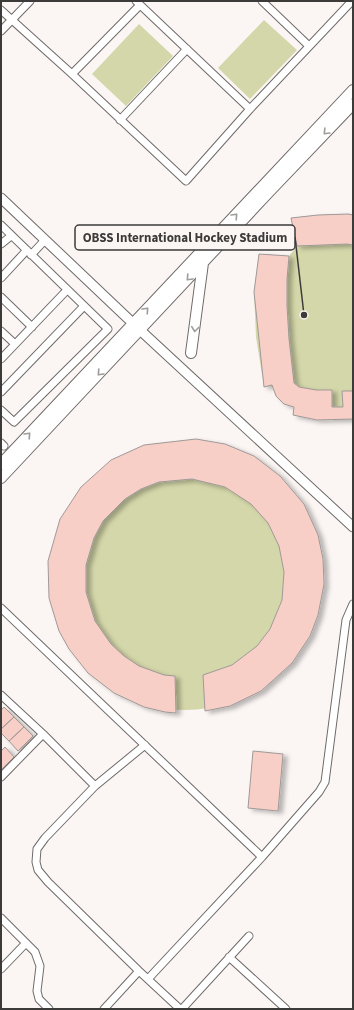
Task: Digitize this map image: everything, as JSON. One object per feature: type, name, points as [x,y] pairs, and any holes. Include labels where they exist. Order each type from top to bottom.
[{"type":"main road","points":[[1,478],[353,90]]},
{"type":"main road","points":[[1,464],[203,263],[353,104]]},
{"type":"main road","points":[[191,353],[203,263]]},
{"type":"street","points":[[1,31],[30,1]]},
{"type":"street","points":[[262,1],[309,46]]},
{"type":"street","points":[[1,10],[72,74],[186,182],[250,108],[352,1]]},
{"type":"street","points":[[72,74],[138,3],[250,108]]},
{"type":"street","points":[[120,120],[187,49]]},
{"type":"street","points":[[1,198],[137,327],[353,527]]},
{"type":"street","points":[[1,225],[108,329],[14,422],[1,410]]},
{"type":"street","points":[[1,244],[11,236]]},
{"type":"street","points":[[1,278],[45,240]]},
{"type":"street","points":[[1,359],[67,290]]},
{"type":"street","points":[[1,297],[32,327]]},
{"type":"street","points":[[1,392],[84,306]]},
{"type":"street","points":[[1,331],[15,344]]},
{"type":"street","points":[[148,979],[262,856],[319,792],[325,782],[346,620],[353,604]]},
{"type":"street","points":[[1,608],[262,856]]},
{"type":"street","points":[[1,695],[95,786]]},
{"type":"street","points":[[1,777],[43,734]]},
{"type":"street","points":[[146,745],[95,786],[45,838],[37,849],[36,862],[38,870],[48,882],[139,971],[181,1009],[249,936]]},
{"type":"street","points":[[1,918],[35,952],[40,966],[37,991],[39,999],[46,1008]]},
{"type":"street","points":[[1,969],[26,943]]},
{"type":"street","points":[[229,957],[286,1009]]},
{"type":"street","points":[[104,1009],[139,971]]},
{"type":"green space","points":[[264,20],[297,50],[250,99],[218,68]]},
{"type":"green space","points":[[139,24],[173,56],[126,106],[92,74]]},
{"type":"green space","points":[[348,214],[353,215],[353,419],[317,420],[293,415],[294,407],[285,404],[280,400],[272,386],[264,387],[256,337],[254,292],[259,254],[289,256],[297,246],[291,218]]},
{"type":"green space","points":[[171,442],[197,442],[223,447],[235,452],[259,464],[279,481],[296,501],[313,537],[318,563],[318,589],[313,615],[296,651],[279,671],[259,688],[223,705],[197,710],[171,710],[145,705],[109,688],[80,661],[72,651],[55,615],[50,589],[50,563],[55,537],[72,501],[99,472],[109,464],[145,447]]},
{"type":"building","points":[[348,214],[353,215],[353,245],[297,246],[291,218]]},
{"type":"building","points":[[259,254],[289,256],[287,306],[294,383],[299,387],[316,390],[332,390],[332,407],[343,407],[342,391],[353,391],[353,419],[317,420],[293,415],[294,407],[284,404],[276,396],[272,385],[264,387],[254,292]]},
{"type":"building","points":[[196,439],[225,444],[254,456],[280,476],[304,504],[318,535],[323,559],[324,584],[318,615],[310,636],[292,663],[261,691],[230,706],[205,711],[203,675],[232,665],[257,646],[270,629],[282,600],[284,572],[279,546],[268,523],[251,504],[225,487],[192,479],[159,482],[141,489],[125,499],[103,521],[94,538],[86,565],[86,592],[95,621],[111,644],[124,656],[139,666],[164,675],[175,676],[176,713],[165,712],[144,707],[114,693],[88,673],[69,649],[59,631],[49,598],[48,561],[60,519],[81,487],[111,460],[144,445]]},
{"type":"building","points":[[4,707],[14,717],[1,729],[1,710]]},
{"type":"building","points":[[14,717],[24,727],[9,741],[1,733],[1,729]]},
{"type":"building","points":[[24,727],[33,736],[18,751],[9,741]]},
{"type":"building","points":[[5,747],[14,757],[1,770],[1,751]]},
{"type":"building","points":[[253,751],[283,754],[278,811],[248,808]]},
{"type":"place","name":"OBSS International Hockey Stadium","points":[[304,315]]}]
